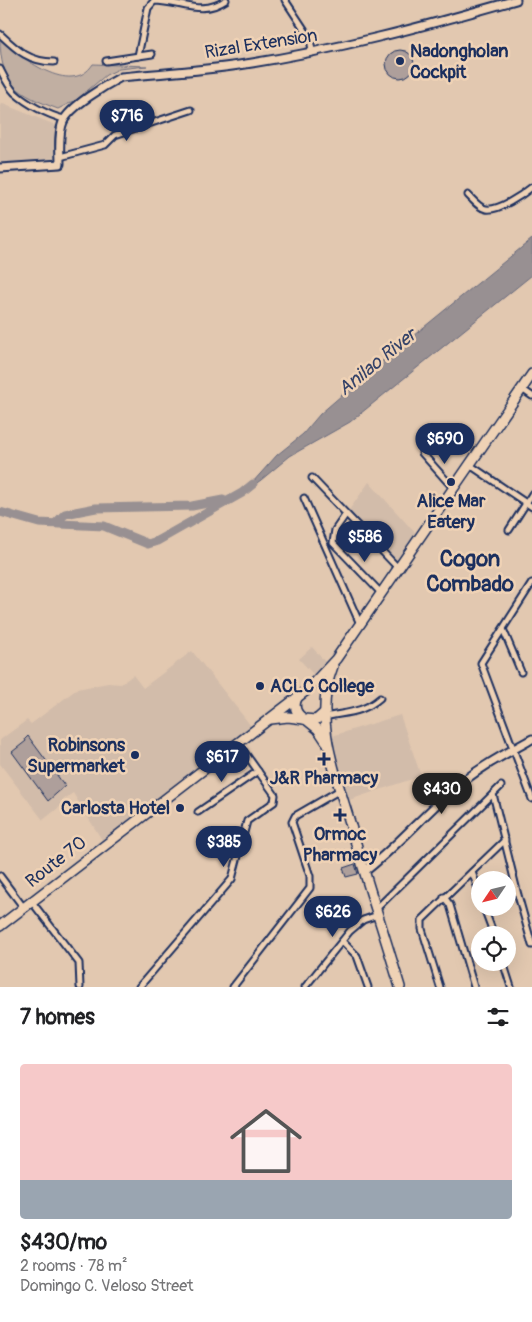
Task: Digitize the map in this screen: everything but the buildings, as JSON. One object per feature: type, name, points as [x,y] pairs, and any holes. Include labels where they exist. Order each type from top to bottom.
[{"type":"highway","points":[[400,987],[328,747],[321,732],[298,715],[296,708],[297,698],[336,659],[532,374]]},
{"type":"highway","points":[[328,747],[325,710],[328,683],[336,659]]},
{"type":"highway","points":[[307,690],[319,692],[325,710]]},
{"type":"highway","name":"Route 70","points":[[0,926],[237,742],[297,698]]},
{"type":"highway","points":[[268,720],[282,717],[306,720],[320,718],[325,710]]},
{"type":"street","points":[[138,56],[148,8],[154,1],[197,9],[215,6],[226,0]]},
{"type":"street","points":[[285,0],[310,38],[312,51]]},
{"type":"street","name":"Rizal Extension","points":[[64,120],[69,113],[107,84],[121,77],[238,66],[423,26],[516,0]]},
{"type":"street","points":[[0,34],[18,52],[42,62],[54,62]]},
{"type":"street","points":[[106,61],[152,54]]},
{"type":"street","points":[[0,69],[15,93],[46,112],[64,120],[60,161]]},
{"type":"street","points":[[0,168],[60,161],[105,145],[115,135],[191,110]]},
{"type":"street","points":[[468,195],[481,207],[489,209],[505,204],[532,187]]},
{"type":"street","points":[[522,389],[532,396]]},
{"type":"street","points":[[422,453],[454,489]]},
{"type":"street","points":[[470,465],[532,507]]},
{"type":"street","points":[[312,478],[399,569]]},
{"type":"street","points":[[509,530],[532,494]]},
{"type":"street","points":[[304,498],[360,624]]},
{"type":"street","points":[[346,514],[335,530],[333,543],[381,593]]},
{"type":"street","points":[[532,582],[481,663],[532,799]]},
{"type":"street","points":[[503,629],[521,672]]},
{"type":"street","points":[[325,710],[360,711],[372,705],[380,698]]},
{"type":"street","points":[[364,872],[378,862],[449,793],[473,774],[532,739]]},
{"type":"street","points":[[139,987],[232,879],[246,821],[274,802],[275,795],[237,742]]},
{"type":"street","points":[[198,812],[258,771]]},
{"type":"street","points":[[305,987],[350,931],[363,920],[377,912],[500,786]]},
{"type":"street","points":[[232,987],[310,888],[310,876],[292,822],[295,816],[340,790]]},
{"type":"street","points":[[494,794],[518,896],[532,945]]},
{"type":"street","points":[[473,871],[505,840]]},
{"type":"street","points":[[440,987],[422,929],[422,920],[471,873]]},
{"type":"street","points":[[0,876],[24,908]]},
{"type":"street","points":[[444,897],[450,905],[474,987]]},
{"type":"street","points":[[32,902],[79,963],[80,987]]},
{"type":"street","points":[[343,942],[357,956],[368,987]]},
{"type":"street","points":[[506,971],[511,987]]},
{"type":"shaded area","points":[[0,38],[32,64],[59,76],[72,77],[84,73],[93,64],[147,66],[119,69],[106,75],[76,100],[58,109],[32,98],[14,85],[3,67]]},
{"type":"shaded area","points":[[3,104],[58,126],[55,160],[0,163],[0,105]]},
{"type":"shaded area","points":[[532,239],[532,275],[350,422],[290,456],[244,492],[277,455],[303,434],[320,414]]},
{"type":"shaded area","points":[[369,482],[417,535],[396,564],[347,513]]},
{"type":"shaded area","points":[[312,647],[326,663],[313,674],[299,659]]},
{"type":"shaded area","points":[[192,651],[251,726],[102,840],[73,793],[60,802],[62,805],[43,820],[0,764],[0,740],[27,720],[31,724],[77,689],[108,683],[121,684],[133,675],[143,688]]},
{"type":"shaded area","points":[[400,715],[421,776],[349,800],[329,737]]},
{"type":"waterway","name":"Anilao River","points":[[0,512],[39,523],[104,526],[148,544],[157,541],[242,493],[253,484]]},
{"type":"waterway","name":"Anilao River","points":[[56,523],[65,514],[96,508],[192,506],[223,500]]},
{"type":"place","name":"Nadongholan Cockpit","points":[[400,61]]},
{"type":"place","name":"Alice Mar Eatery","points":[[451,482]]},
{"type":"place","name":"ACLC College","points":[[260,686]]},
{"type":"place","name":"Robinsons Supermarket","points":[[135,755]]},
{"type":"place","name":"J&R Pharmacy","points":[[324,759]]},
{"type":"place","name":"Carlosta Hotel","points":[[180,808]]},
{"type":"place","name":"Ormoc Pharmacy","points":[[340,815]]},
{"type":"district","name":"Cogon Combado","points":[[470,572]]}]
